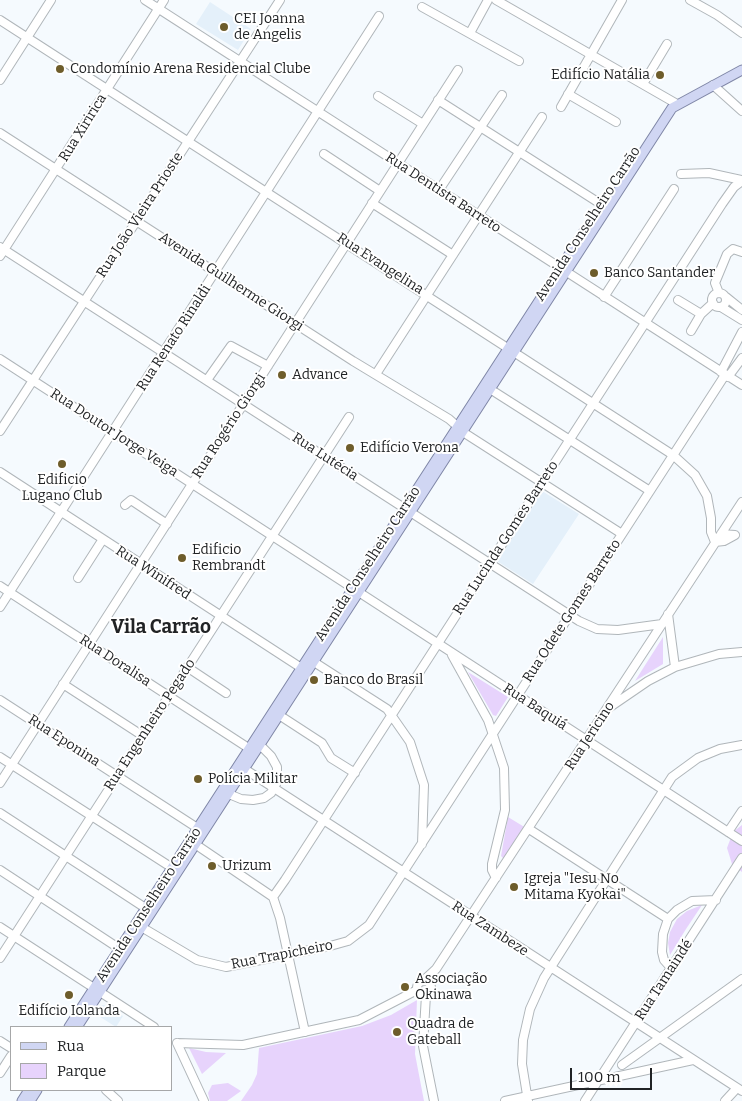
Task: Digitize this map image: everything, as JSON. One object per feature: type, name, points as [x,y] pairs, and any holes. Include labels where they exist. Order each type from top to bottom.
[{"type":"main road","name":"Avenida Conselheiro Carrão","points":[[78,1026],[139,925],[605,206],[661,112],[742,70]]},
{"type":"main road","name":"Avenida Conselheiro Carrão","points":[[460,429],[490,389],[511,350]]},
{"type":"main road","name":"Avenida Conselheiro Carrão","points":[[255,746],[280,715],[305,670],[314,662],[356,590]]},
{"type":"main road","name":"Avenida Conselheiro Carrão","points":[[71,1026],[98,990]]},
{"type":"street","points":[[1,78],[52,0]]},
{"type":"street","name":"Rua Dentista Barreto","points":[[145,0],[742,386]]},
{"type":"street","name":"Rua Xiririca","points":[[1,251],[164,0]]},
{"type":"street","name":"Rua João Vieira Prioste","points":[[0,431],[239,60],[280,0]]},
{"type":"street","points":[[470,34],[488,0]]},
{"type":"street","points":[[496,0],[509,3],[643,84],[674,106]]},
{"type":"street","points":[[561,107],[622,0]]},
{"type":"street","points":[[690,0],[736,27],[742,34]]},
{"type":"street","points":[[422,7],[520,61]]},
{"type":"street","name":"Rua Renato Rinaldi","points":[[0,607],[268,192],[378,16]]},
{"type":"street","name":"Rua Evangelina","points":[[0,20],[594,402],[673,455],[695,475],[707,496],[712,518],[711,532],[715,542]]},
{"type":"street","points":[[643,84],[667,44]]},
{"type":"street","name":"Rua Rogério Giorgi","points":[[0,783],[458,70]]},
{"type":"street","points":[[713,85],[742,111]]},
{"type":"street","points":[[568,94],[616,122]]},
{"type":"street","points":[[439,190],[502,95]]},
{"type":"street","points":[[378,96],[423,124]]},
{"type":"street","points":[[438,100],[479,128],[605,206]]},
{"type":"street","points":[[376,374],[542,117]]},
{"type":"street","name":"Avenida Guilherme Giorgi","points":[[0,133],[622,534]]},
{"type":"street","points":[[324,154],[380,191]]},
{"type":"street","points":[[681,174],[709,173],[739,183]]},
{"type":"street","name":"Rua Lucinda Gomes Barreto","points":[[272,897],[324,821],[645,323],[739,183]]},
{"type":"street","points":[[604,297],[674,189]]},
{"type":"street","points":[[372,204],[453,255]]},
{"type":"street","points":[[742,252],[734,249],[727,254],[715,283],[723,295],[742,310]]},
{"type":"street","name":"Rua Lutécia","points":[[1,251],[164,352],[490,564],[589,626],[618,630],[662,624]]},
{"type":"street","points":[[691,332],[702,314],[713,303],[713,297],[723,295]]},
{"type":"street","points":[[721,307],[725,304],[723,295]]},
{"type":"street","points":[[678,300],[702,314]]},
{"type":"street","points":[[713,303],[742,320]]},
{"type":"street","points":[[725,374],[742,332]]},
{"type":"street","points":[[207,380],[231,346],[268,366]]},
{"type":"street","points":[[725,374],[742,358]]},
{"type":"street","name":"Rua Doutor Jorge Veiga","points":[[0,359],[356,590]]},
{"type":"street","name":"Rua Odete Gomes Barreto","points":[[404,872],[725,374]]},
{"type":"street","points":[[490,389],[650,491]]},
{"type":"street","name":"Rua Engenheiro Pegado","points":[[0,958],[349,417]]},
{"type":"street","name":"Rua Winifred","points":[[0,472],[305,670]]},
{"type":"street","points":[[125,505],[131,500],[167,524]]},
{"type":"street","name":"Rua Jericino","points":[[423,981],[436,969],[742,502]]},
{"type":"street","points":[[715,542],[724,541],[738,533]]},
{"type":"street","points":[[721,534],[738,533]]},
{"type":"street","points":[[78,578],[102,540]]},
{"type":"street","name":"Rua Doralisa","points":[[0,586],[169,696],[271,756],[277,768],[278,777],[273,788]]},
{"type":"street","name":"Rua Baquiá","points":[[356,590],[452,655],[518,695],[742,841]]},
{"type":"street","points":[[668,614],[675,667]]},
{"type":"street","points":[[607,709],[648,681],[675,667],[720,654],[742,652]]},
{"type":"street","points":[[452,655],[494,734],[504,768],[506,784],[505,810],[492,870],[496,878]]},
{"type":"street","points":[[314,662],[380,704],[392,716],[410,742],[421,772],[425,802],[422,846]]},
{"type":"street","points":[[187,667],[226,693]]},
{"type":"street","points":[[64,684],[143,736]]},
{"type":"street","name":"Rua Eponina","points":[[0,700],[201,830]]},
{"type":"street","points":[[280,715],[322,743],[331,758],[355,773]]},
{"type":"street","points":[[527,1099],[522,1064],[525,1030],[534,997],[550,967],[663,789],[680,769],[698,758],[720,749],[742,745]]},
{"type":"street","points":[[0,757],[175,870]]},
{"type":"street","name":"Rua Zambeze","points":[[242,767],[658,1039],[740,1090]]},
{"type":"street","points":[[225,793],[253,800],[268,795],[273,788]]},
{"type":"street","points":[[728,832],[742,811]]},
{"type":"street","points":[[0,813],[149,911]]},
{"type":"street","points":[[529,829],[668,919]]},
{"type":"street","points":[[193,843],[272,897],[280,918],[305,1032]]},
{"type":"street","points":[[496,853],[503,867]]},
{"type":"street","name":"Rua Tamaindé","points":[[585,1101],[742,858]]},
{"type":"street","points":[[0,870],[123,951]]},
{"type":"street","name":"Rua Trapicheiro","points":[[139,925],[186,955],[216,966],[234,966],[288,956],[348,941],[359,934],[378,914],[404,872]]},
{"type":"street","points":[[672,969],[664,960],[662,952],[663,934],[668,919],[677,910],[692,901],[716,900]]},
{"type":"street","points":[[0,927],[152,1026]]},
{"type":"street","name":"Rua Jericino","points":[[431,985],[436,969]]},
{"type":"street","points":[[622,1065],[742,979]]},
{"type":"street","points":[[204,1101],[174,1041],[242,1045],[359,1020],[417,990],[419,983],[423,981],[431,985],[431,990],[426,995],[424,1046],[434,1101]]},
{"type":"street","points":[[417,990],[422,995],[426,995]]},
{"type":"street","points":[[0,1073],[10,1058]]},
{"type":"street","points":[[505,1101],[527,1099],[693,1060]]},
{"type":"street","points":[[724,1101],[740,1090]]},
{"type":"street","points":[[107,1091],[118,1101]]},
{"type":"shaded area","name":"CEI Joanna de Angelis","points":[[210,2],[251,29],[238,50],[196,24]]},
{"type":"shaded area","points":[[542,491],[579,514],[533,584],[497,561]]},
{"type":"shaded area","points":[[104,1005],[123,1016],[117,1026],[94,1013],[98,1006]]},
{"type":"green space","points":[[663,637],[663,664],[635,681]]},
{"type":"green space","points":[[468,672],[508,697],[496,716],[493,715]]},
{"type":"green space","points":[[508,817],[526,828],[504,859],[501,856]]},
{"type":"green space","points":[[742,825],[742,872],[732,864],[727,848],[733,832]]},
{"type":"green space","points":[[702,905],[670,955],[668,943],[670,932],[677,919],[687,911]]},
{"type":"green space","points":[[417,1000],[415,1054],[424,1101],[241,1101],[257,1074],[259,1048],[362,1026],[391,1015]]},
{"type":"green space","points":[[189,1048],[206,1052],[226,1053],[202,1074]]},
{"type":"green space","points":[[228,1083],[241,1091],[227,1101],[210,1101],[208,1093],[212,1085]]},
{"type":"place","name":"CEI Joanna de Angelis","points":[[224,27]]},
{"type":"place","name":"Condomínio Arena Residencial Clube","points":[[60,69]]},
{"type":"place","name":"Edifício Natália","points":[[660,75]]},
{"type":"place","name":"Banco Santander","points":[[594,273]]},
{"type":"place","name":"Advance","points":[[282,375]]},
{"type":"place","name":"Edifício Verona","points":[[350,448]]},
{"type":"place","name":"Edificio Lugano Club","points":[[62,464]]},
{"type":"place","name":"Edificio Rembrandt","points":[[182,558]]},
{"type":"place","name":"Banco do Brasil","points":[[314,680]]},
{"type":"place","name":"Polícia Militar","points":[[198,779]]},
{"type":"place","name":"Urizum","points":[[212,866]]},
{"type":"place","name":"Igreja \"Iesu No Mitama Kyokai\"","points":[[514,887]]},
{"type":"place","name":"Associação Okinawa","points":[[405,987]]},
{"type":"place","name":"Edifício Iolanda","points":[[69,995]]},
{"type":"place","name":"Quadra de Gateball","points":[[397,1032]]},
{"type":"district","name":"Vila Carrão","points":[[161,628]]}]
